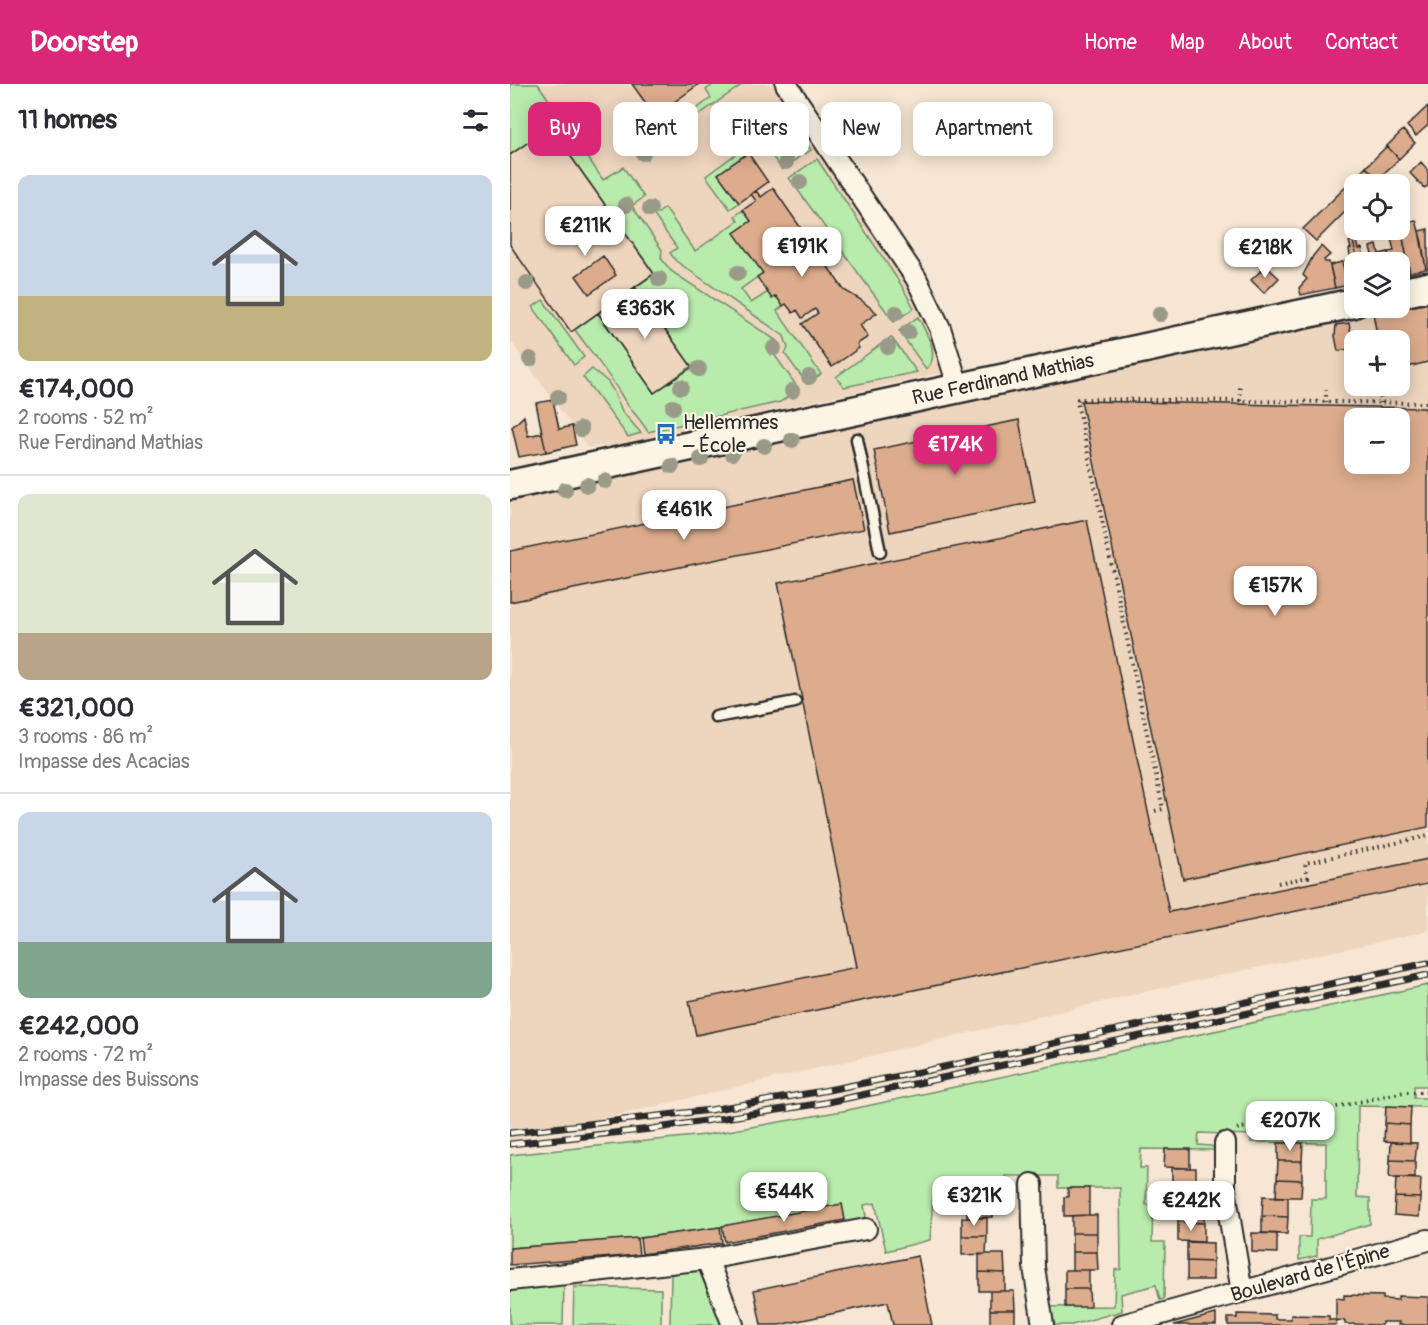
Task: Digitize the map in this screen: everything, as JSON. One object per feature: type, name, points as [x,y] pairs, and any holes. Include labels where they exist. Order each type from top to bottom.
[{"type":"street","points":[[786,84],[916,278],[948,348],[960,388]]},
{"type":"street","points":[[1410,291],[1428,287]]},
{"type":"street","name":"Rue Ferdinand Mathias","points":[[510,485],[1344,305]]},
{"type":"street","points":[[1225,1143],[1225,1190],[1242,1292]]},
{"type":"street","points":[[1032,1184],[1034,1268],[1043,1325]]},
{"type":"street","points":[[510,1280],[707,1259],[866,1229]]},
{"type":"street","name":"Boulevard de l'Épine","points":[[1122,1325],[1428,1240]]},
{"type":"street","points":[[707,1259],[733,1325]]},
{"type":"lane","points":[[857,439],[880,552]]},
{"type":"lane","points":[[716,717],[795,702]]},
{"type":"path","points":[[1240,387],[1240,401]]},
{"type":"path","points":[[1326,389],[1326,403]]},
{"type":"path","points":[[1380,396],[1381,403]]},
{"type":"path","points":[[1155,811],[1163,809],[1077,402],[1081,397],[1428,403]]},
{"type":"path","points":[[1278,883],[1308,877],[1305,863],[1428,836]]},
{"type":"path","points":[[1225,1143],[1236,1129],[1404,1092],[1428,1092]]},
{"type":"shaded area","points":[[537,84],[773,84],[785,102],[710,102],[710,156],[809,156],[809,137],[906,281],[936,348],[941,373],[612,446],[587,447],[510,340],[510,103]]},
{"type":"shaded area","points":[[1428,296],[1428,931],[1153,990],[510,1140],[510,496],[1344,314],[1344,318],[1410,318],[1410,300]]},
{"type":"green space","points":[[510,84],[538,84],[550,102],[528,102],[528,142],[510,155]]},
{"type":"green space","points":[[714,84],[743,84],[717,102],[710,102],[710,107],[698,115],[698,108],[711,98],[706,90]]},
{"type":"green space","points":[[571,156],[587,156],[603,180],[623,167],[644,197],[632,206],[662,250],[661,258],[671,271],[777,341],[778,349],[773,353],[799,389],[780,402],[648,432],[575,330],[598,313],[654,393],[691,366],[635,287],[654,273]]},
{"type":"green space","points":[[733,156],[744,156],[718,174],[739,203],[730,209],[706,176]]},
{"type":"green space","points":[[772,156],[798,156],[799,157],[782,170]]},
{"type":"green space","points":[[817,159],[900,283],[914,308],[894,322],[789,178]]},
{"type":"green space","points":[[648,202],[657,214],[665,208],[695,251],[738,221],[735,216],[743,210],[751,221],[735,233],[763,273],[741,289],[751,303],[768,292],[776,296],[783,306],[777,311],[821,374],[807,384],[785,354],[788,348],[784,336],[676,261],[670,253],[677,248],[646,204]]},
{"type":"green space","points":[[543,300],[584,357],[574,365],[533,307]]},
{"type":"green space","points":[[918,317],[931,343],[931,364],[926,369],[899,331]]},
{"type":"green space","points":[[891,337],[917,372],[844,387],[836,377]]},
{"type":"green space","points":[[592,369],[608,382],[622,411],[641,433],[628,437],[583,377]]},
{"type":"green space","points":[[1428,985],[1428,1086],[1414,1086],[1414,1098],[1428,1098],[1428,1107],[1358,1106],[1357,1197],[1370,1198],[1370,1224],[1317,1239],[1317,1256],[1299,1260],[1299,1237],[1310,1237],[1311,1199],[1326,1199],[1326,1143],[1251,1142],[1250,1135],[1199,1133],[1198,1145],[1211,1146],[1217,1150],[1141,1149],[1140,1168],[1147,1168],[1146,1205],[1153,1205],[1152,1242],[1165,1242],[1164,1299],[1160,1300],[1156,1285],[1121,1294],[1122,1311],[1072,1325],[1048,1325],[1046,1307],[1114,1306],[1115,1270],[1121,1269],[1120,1188],[1058,1188],[1058,1176],[1006,1176],[1005,1190],[940,1191],[933,1197],[930,1240],[886,1251],[875,1203],[864,1205],[866,1216],[863,1222],[845,1225],[842,1204],[720,1227],[640,1238],[510,1248],[510,1155],[705,1135],[848,1110]]},
{"type":"green space","points":[[702,1269],[728,1325],[670,1325],[671,1272]]},
{"type":"green space","points":[[564,1283],[563,1325],[510,1325],[510,1293],[517,1287]]},
{"type":"green space","points":[[574,1287],[661,1289],[661,1325],[573,1325]]},
{"type":"building","points":[[632,84],[699,84],[674,102],[645,102]]},
{"type":"building","points":[[1428,106],[1428,125],[1416,136],[1407,126]]},
{"type":"building","points":[[1403,130],[1415,143],[1399,159],[1387,146]]},
{"type":"building","points":[[528,142],[528,156],[571,156],[654,274],[635,287],[692,367],[654,393],[598,313],[571,332],[510,245],[510,155]]},
{"type":"building","points":[[528,142],[528,156],[571,156],[654,274],[571,332],[510,245],[510,155]],"holes":[[[603,256],[616,275],[589,294],[576,276]]]},
{"type":"building","points":[[1387,146],[1399,159],[1383,174],[1373,174],[1366,167]]},
{"type":"building","points":[[744,156],[750,156],[768,182],[739,203],[718,174]]},
{"type":"building","points":[[1421,162],[1428,170],[1428,186],[1424,188],[1410,173]]},
{"type":"building","points":[[1366,167],[1373,174],[1359,174]]},
{"type":"building","points":[[773,188],[844,290],[877,313],[860,325],[868,337],[857,344],[859,348],[832,367],[802,324],[818,313],[815,309],[802,318],[797,310],[793,313],[786,304],[783,306],[776,296],[772,299],[757,277],[763,273],[734,233],[751,221],[743,210],[756,201],[751,194],[756,191],[761,197]]},
{"type":"building","points":[[1344,189],[1344,213],[1316,241],[1303,229]]},
{"type":"building","points":[[1416,220],[1426,269],[1410,273],[1410,252],[1406,252],[1403,240],[1410,240],[1410,221]]},
{"type":"building","points":[[1428,229],[1428,269],[1426,269],[1419,231]]},
{"type":"building","points":[[1391,240],[1403,240],[1406,252],[1388,252],[1394,251]]},
{"type":"building","points":[[1353,241],[1357,241],[1359,249],[1362,248],[1363,252],[1356,252]]},
{"type":"building","points":[[1353,241],[1356,252],[1349,252],[1349,242]]},
{"type":"building","points":[[1377,245],[1379,252],[1371,252],[1370,247]]},
{"type":"building","points":[[1321,246],[1330,255],[1324,260],[1329,262],[1335,288],[1301,295],[1299,288],[1307,279],[1303,275]]},
{"type":"building","points":[[1342,262],[1344,286],[1335,288],[1330,265]]},
{"type":"building","points":[[1266,266],[1279,278],[1264,293],[1251,280]]},
{"type":"building","points":[[635,287],[692,367],[654,393],[598,313]]},
{"type":"building","points":[[1428,296],[1428,362],[1410,366],[1410,330],[1376,330],[1374,318],[1410,318],[1410,300]]},
{"type":"building","points":[[1349,323],[1350,330],[1344,330],[1344,350],[1338,351],[1335,336],[1336,325]]},
{"type":"building","points":[[553,400],[559,429],[572,426],[576,445],[546,452],[536,403]]},
{"type":"building","points":[[1081,401],[1425,408],[1428,418],[1428,827],[1183,879]]},
{"type":"building","points":[[524,416],[528,436],[542,433],[546,452],[519,457],[512,427]]},
{"type":"building","points":[[1019,420],[1035,502],[890,532],[874,450]]},
{"type":"building","points":[[853,480],[864,529],[510,602],[510,551]]},
{"type":"building","points":[[1087,520],[1169,912],[1428,859],[1428,884],[696,1035],[689,1001],[857,967],[778,583]]},
{"type":"building","points":[[1386,1106],[1411,1107],[1410,1125],[1385,1123]]},
{"type":"building","points":[[1385,1123],[1410,1125],[1410,1143],[1384,1141]]},
{"type":"building","points":[[1391,1142],[1417,1143],[1415,1161],[1390,1160]]},
{"type":"building","points":[[1278,1143],[1303,1143],[1302,1161],[1278,1161]]},
{"type":"building","points":[[1165,1149],[1190,1149],[1190,1168],[1164,1167]]},
{"type":"building","points":[[1390,1160],[1415,1161],[1415,1178],[1389,1178]]},
{"type":"building","points":[[1278,1161],[1302,1161],[1302,1180],[1277,1179]]},
{"type":"building","points":[[1172,1168],[1196,1168],[1196,1186],[1172,1185]]},
{"type":"building","points":[[1396,1178],[1421,1179],[1420,1198],[1395,1197]]},
{"type":"building","points":[[1277,1179],[1302,1180],[1301,1197],[1276,1197]]},
{"type":"building","points":[[1172,1185],[1196,1186],[1196,1205],[1172,1204]]},
{"type":"building","points":[[1068,1188],[1089,1188],[1089,1215],[1064,1216],[1064,1197],[1068,1197]]},
{"type":"building","points":[[968,1190],[989,1190],[989,1198],[993,1198],[993,1217],[967,1218]]},
{"type":"building","points":[[1263,1196],[1288,1197],[1288,1217],[1262,1216]]},
{"type":"building","points":[[1395,1197],[1420,1198],[1419,1217],[1394,1215]]},
{"type":"building","points":[[842,1204],[845,1220],[725,1242],[722,1226]]},
{"type":"building","points":[[1178,1204],[1204,1205],[1204,1223],[1178,1222]]},
{"type":"building","points":[[1097,1215],[1097,1233],[1072,1233],[1072,1216]]},
{"type":"building","points":[[1262,1216],[1288,1217],[1287,1234],[1262,1233]]},
{"type":"building","points":[[962,1218],[987,1218],[987,1236],[962,1236]]},
{"type":"building","points":[[1178,1222],[1204,1223],[1204,1242],[1178,1241]]},
{"type":"building","points":[[720,1227],[722,1243],[642,1254],[640,1238]]},
{"type":"building","points":[[1072,1233],[1097,1233],[1097,1252],[1072,1252]]},
{"type":"building","points":[[1252,1233],[1277,1234],[1277,1253],[1252,1252]]},
{"type":"building","points":[[962,1236],[987,1236],[986,1254],[962,1255]]},
{"type":"building","points":[[637,1238],[639,1255],[510,1265],[510,1248]]},
{"type":"building","points":[[1187,1242],[1213,1243],[1213,1262],[1187,1261]]},
{"type":"building","points":[[1072,1252],[1097,1252],[1098,1270],[1072,1270]]},
{"type":"building","points":[[1004,1254],[1005,1273],[979,1272],[979,1255]]},
{"type":"building","points":[[918,1256],[932,1325],[893,1325],[888,1302],[779,1325],[761,1325],[754,1290]]},
{"type":"building","points":[[1187,1261],[1213,1262],[1213,1280],[1187,1280]]},
{"type":"building","points":[[1065,1270],[1089,1270],[1089,1289],[1065,1289]]},
{"type":"building","points":[[979,1272],[1005,1273],[1005,1291],[979,1291]]},
{"type":"building","points":[[1065,1289],[1089,1289],[1090,1307],[1065,1307]]},
{"type":"building","points":[[990,1291],[1014,1291],[1015,1310],[990,1310]]},
{"type":"building","points":[[1344,1295],[1383,1296],[1383,1299],[1398,1300],[1398,1296],[1428,1297],[1428,1325],[1398,1325],[1399,1322],[1382,1322],[1382,1325],[1345,1324],[1345,1321],[1336,1320],[1336,1298],[1344,1299]]},
{"type":"building","points":[[990,1310],[1015,1310],[1015,1325],[990,1325]]},
{"type":"building","points":[[1216,1314],[1216,1325],[1174,1325]]},
{"type":"building","points":[[1237,1314],[1275,1315],[1275,1319],[1291,1319],[1291,1315],[1329,1316],[1329,1320],[1336,1320],[1336,1325],[1228,1325],[1228,1318],[1237,1318]]},
{"type":"railway","points":[[510,1133],[710,1110],[823,1091],[1428,963]]},
{"type":"railway","points":[[510,1144],[651,1129],[824,1103],[1428,975]]},
{"type":"place","name":"Hellemmes – École","points":[[666,434]]}]
